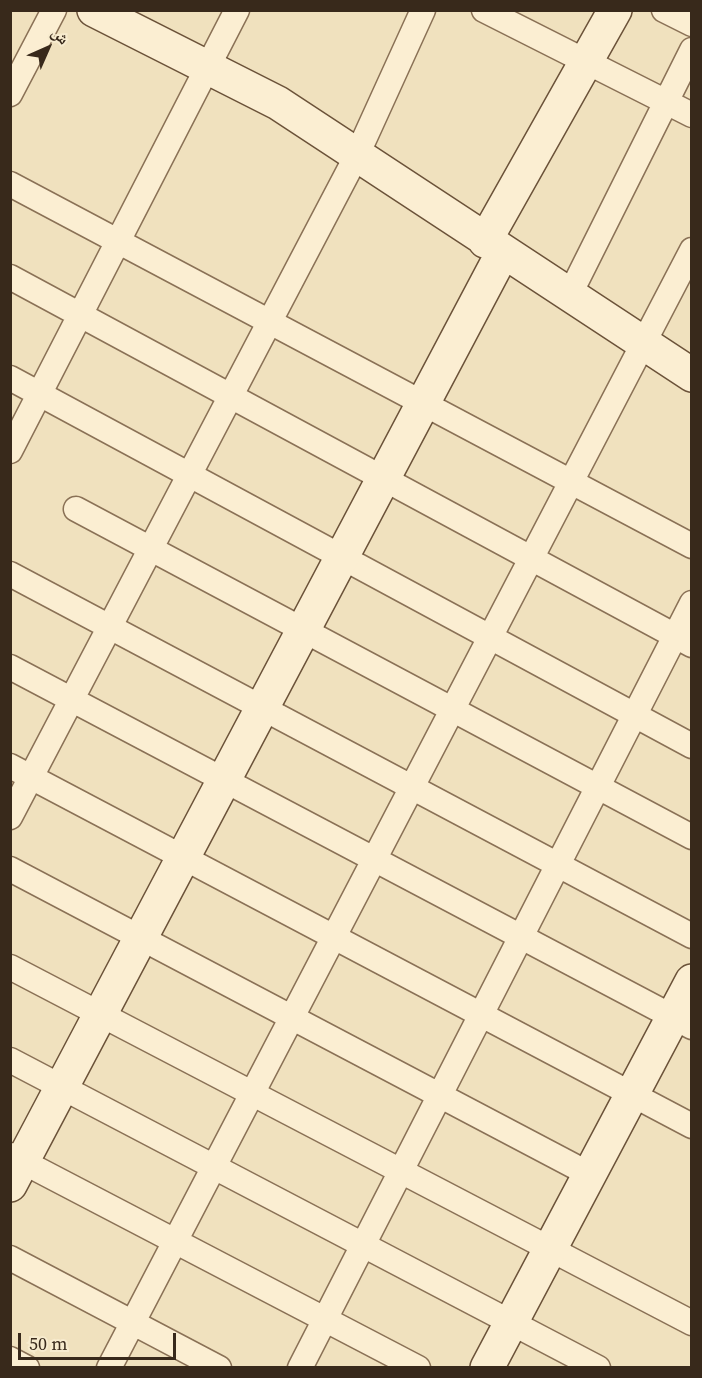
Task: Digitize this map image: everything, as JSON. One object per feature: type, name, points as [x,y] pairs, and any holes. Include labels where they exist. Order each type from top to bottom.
[{"type":"street","points":[[10,94],[54,10]]},
{"type":"street","points":[[94,10],[278,103],[692,375]]},
{"type":"street","points":[[10,451],[237,10]]},
{"type":"street","points":[[10,817],[357,155],[423,10]]},
{"type":"street","points":[[484,10],[692,115]]},
{"type":"street","points":[[418,1368],[175,1240],[15,1167],[101,1014],[423,403],[494,247],[586,62],[615,10]]},
{"type":"street","points":[[664,10],[692,24]]},
{"type":"street","points":[[569,296],[692,51]]},
{"type":"street","points":[[10,184],[692,546]]},
{"type":"street","points":[[109,1368],[692,250]]},
{"type":"street","points":[[10,277],[683,641]]},
{"type":"street","points":[[10,378],[692,746]]},
{"type":"street","points":[[76,509],[692,837]]},
{"type":"street","points":[[10,574],[692,936]]},
{"type":"street","points":[[300,1368],[634,715],[683,641],[692,603]]},
{"type":"street","points":[[10,667],[682,1022]]},
{"type":"street","points":[[10,766],[692,1126]]},
{"type":"street","points":[[10,869],[589,1174]]},
{"type":"street","points":[[10,967],[692,1323]]},
{"type":"street","points":[[487,1368],[632,1094],[682,1022],[692,981]]},
{"type":"street","points":[[10,1060],[598,1368]]},
{"type":"street","points":[[10,1258],[219,1368]]},
{"type":"street","points":[[10,1359],[27,1368]]}]
